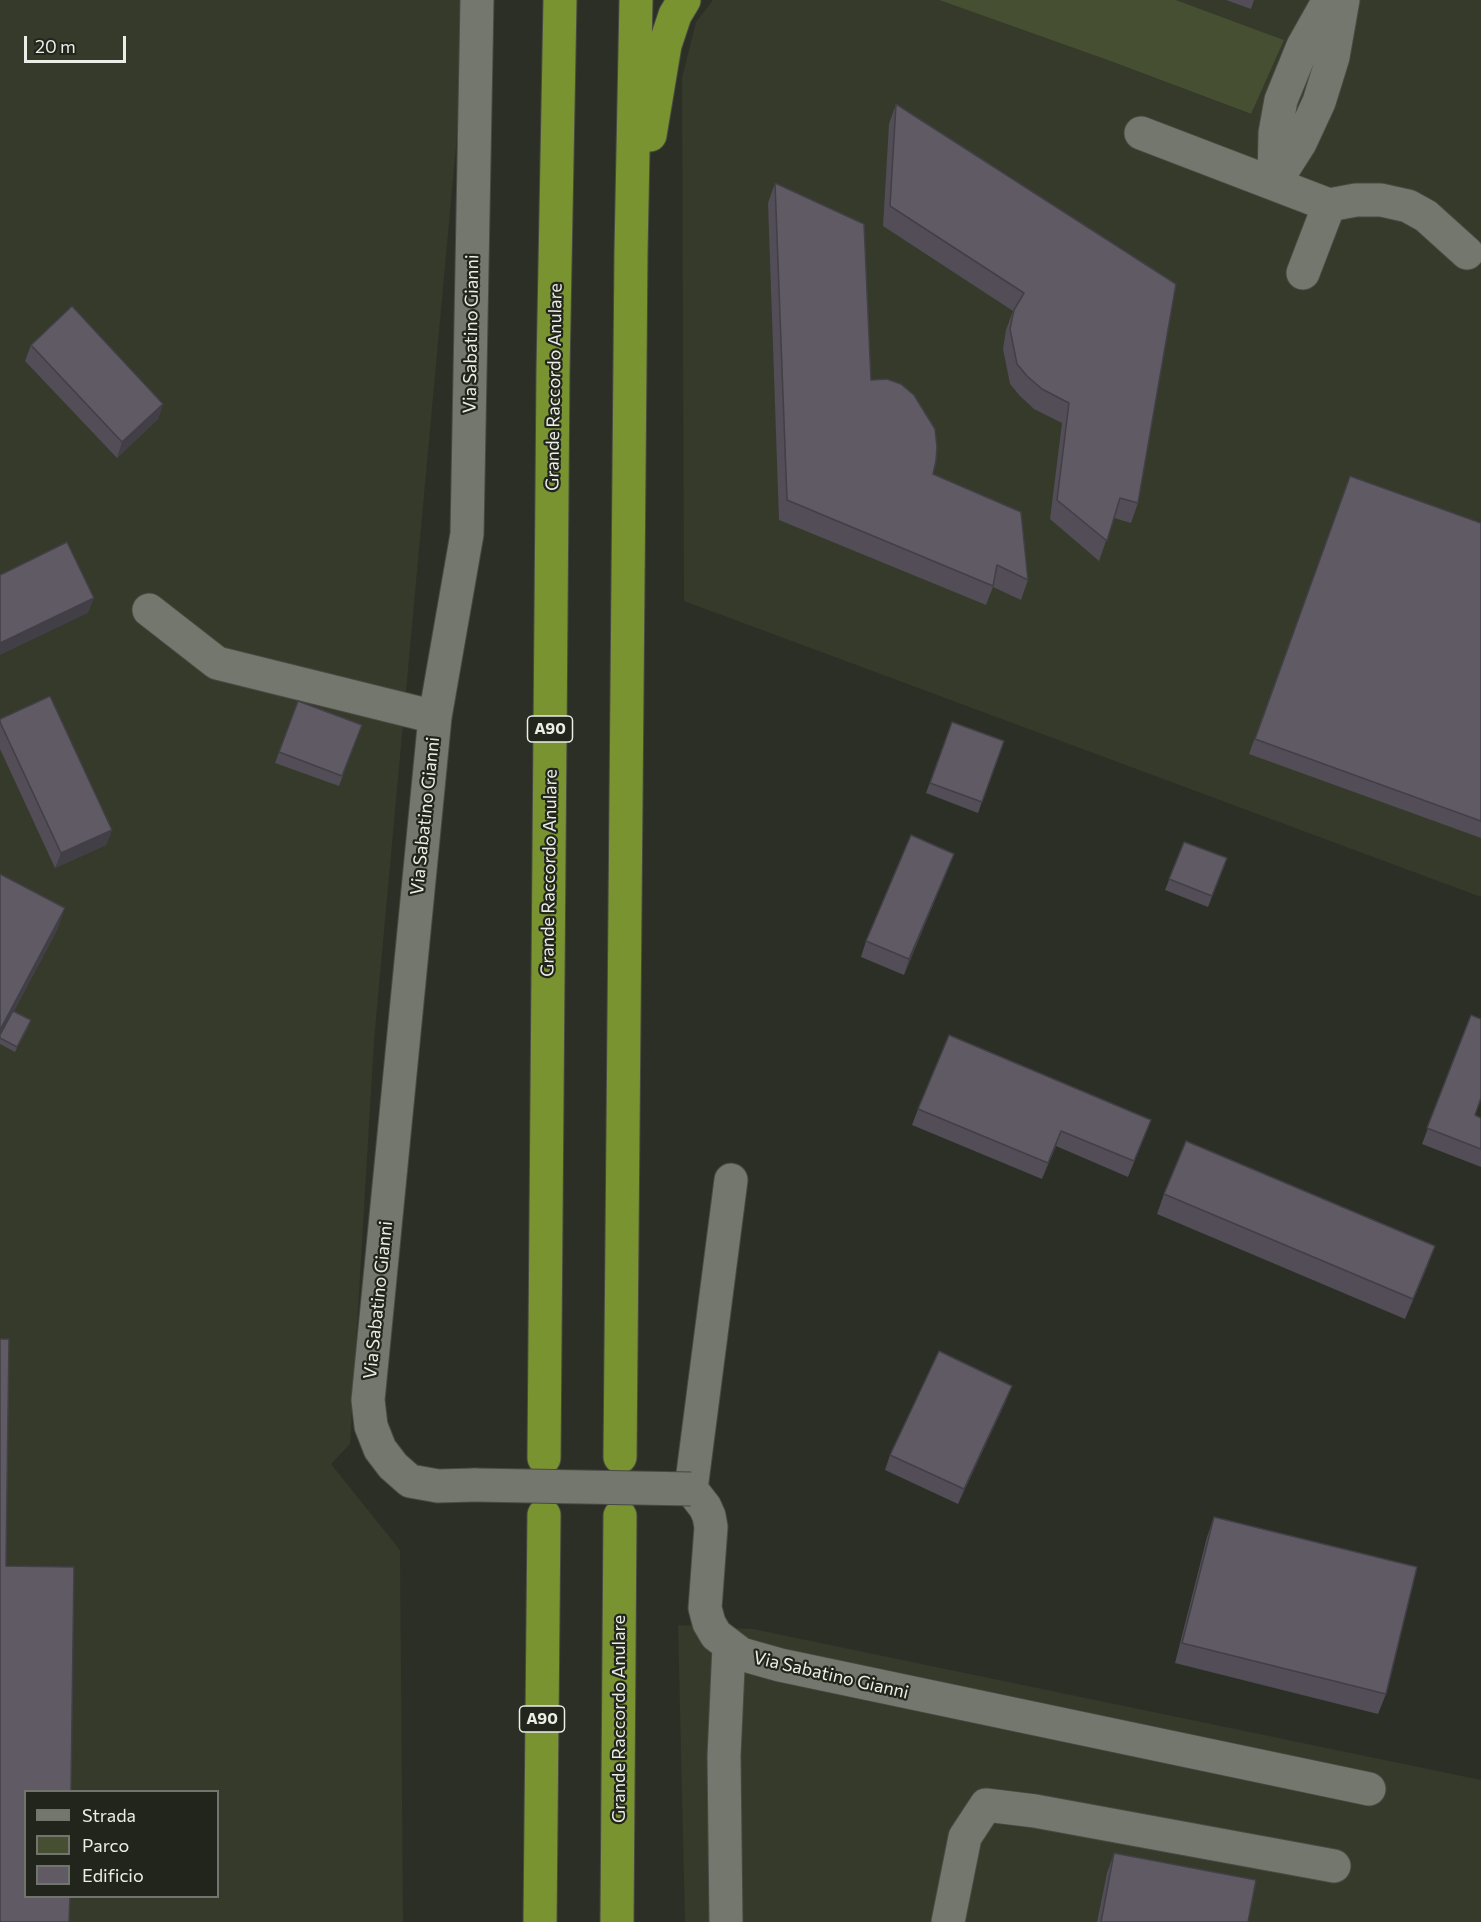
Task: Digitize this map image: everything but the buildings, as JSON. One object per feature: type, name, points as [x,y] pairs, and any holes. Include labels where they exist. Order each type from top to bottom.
[{"type":"highway","name":"Grande Raccordo Anulare","points":[[544,1458],[553,394],[560,0]]},
{"type":"highway","points":[[621,1457],[631,252],[636,0]]},
{"type":"highway","points":[[631,252],[665,45],[675,15],[684,0]]},
{"type":"highway","name":"A90","points":[[540,1922],[544,1515]]},
{"type":"highway","name":"Grande Raccordo Anulare","points":[[617,1922],[620,1516]]},
{"type":"street","name":"Via Sabatino Gianni","points":[[477,0],[467,534],[435,717],[368,1400],[371,1426],[380,1449],[393,1466],[410,1481],[438,1486],[691,1489],[705,1507],[711,1527],[705,1608],[709,1623],[716,1635],[741,1654],[780,1665],[1369,1789]]},
{"type":"street","points":[[1274,184],[1275,134],[1281,100],[1303,46],[1329,0]]},
{"type":"street","points":[[1274,184],[1300,143],[1319,102],[1333,57],[1344,0]]},
{"type":"street","points":[[1141,134],[1329,206],[1356,200],[1381,200],[1408,206],[1426,216],[1467,253]]},
{"type":"street","points":[[1303,273],[1329,206]]},
{"type":"street","points":[[149,610],[217,663],[435,717]]},
{"type":"street","points":[[691,1489],[731,1180]]},
{"type":"street","points":[[726,1922],[724,1756],[729,1646]]},
{"type":"street","points":[[948,1922],[965,1838],[986,1804],[1035,1810],[1334,1866]]},
{"type":"shaded area","points":[[0,0],[463,0],[464,59],[374,1040],[350,1444],[331,1464],[400,1550],[403,1922],[0,1922]]},
{"type":"shaded area","points":[[713,0],[939,0],[1250,114],[1284,40],[1176,0],[1481,0],[1481,897],[684,601],[682,78],[696,22]]},
{"type":"shaded area","points":[[678,1625],[753,1629],[1481,1780],[1481,1922],[685,1922]]},
{"type":"green space","points":[[939,0],[1176,0],[1284,40],[1251,114]]}]
